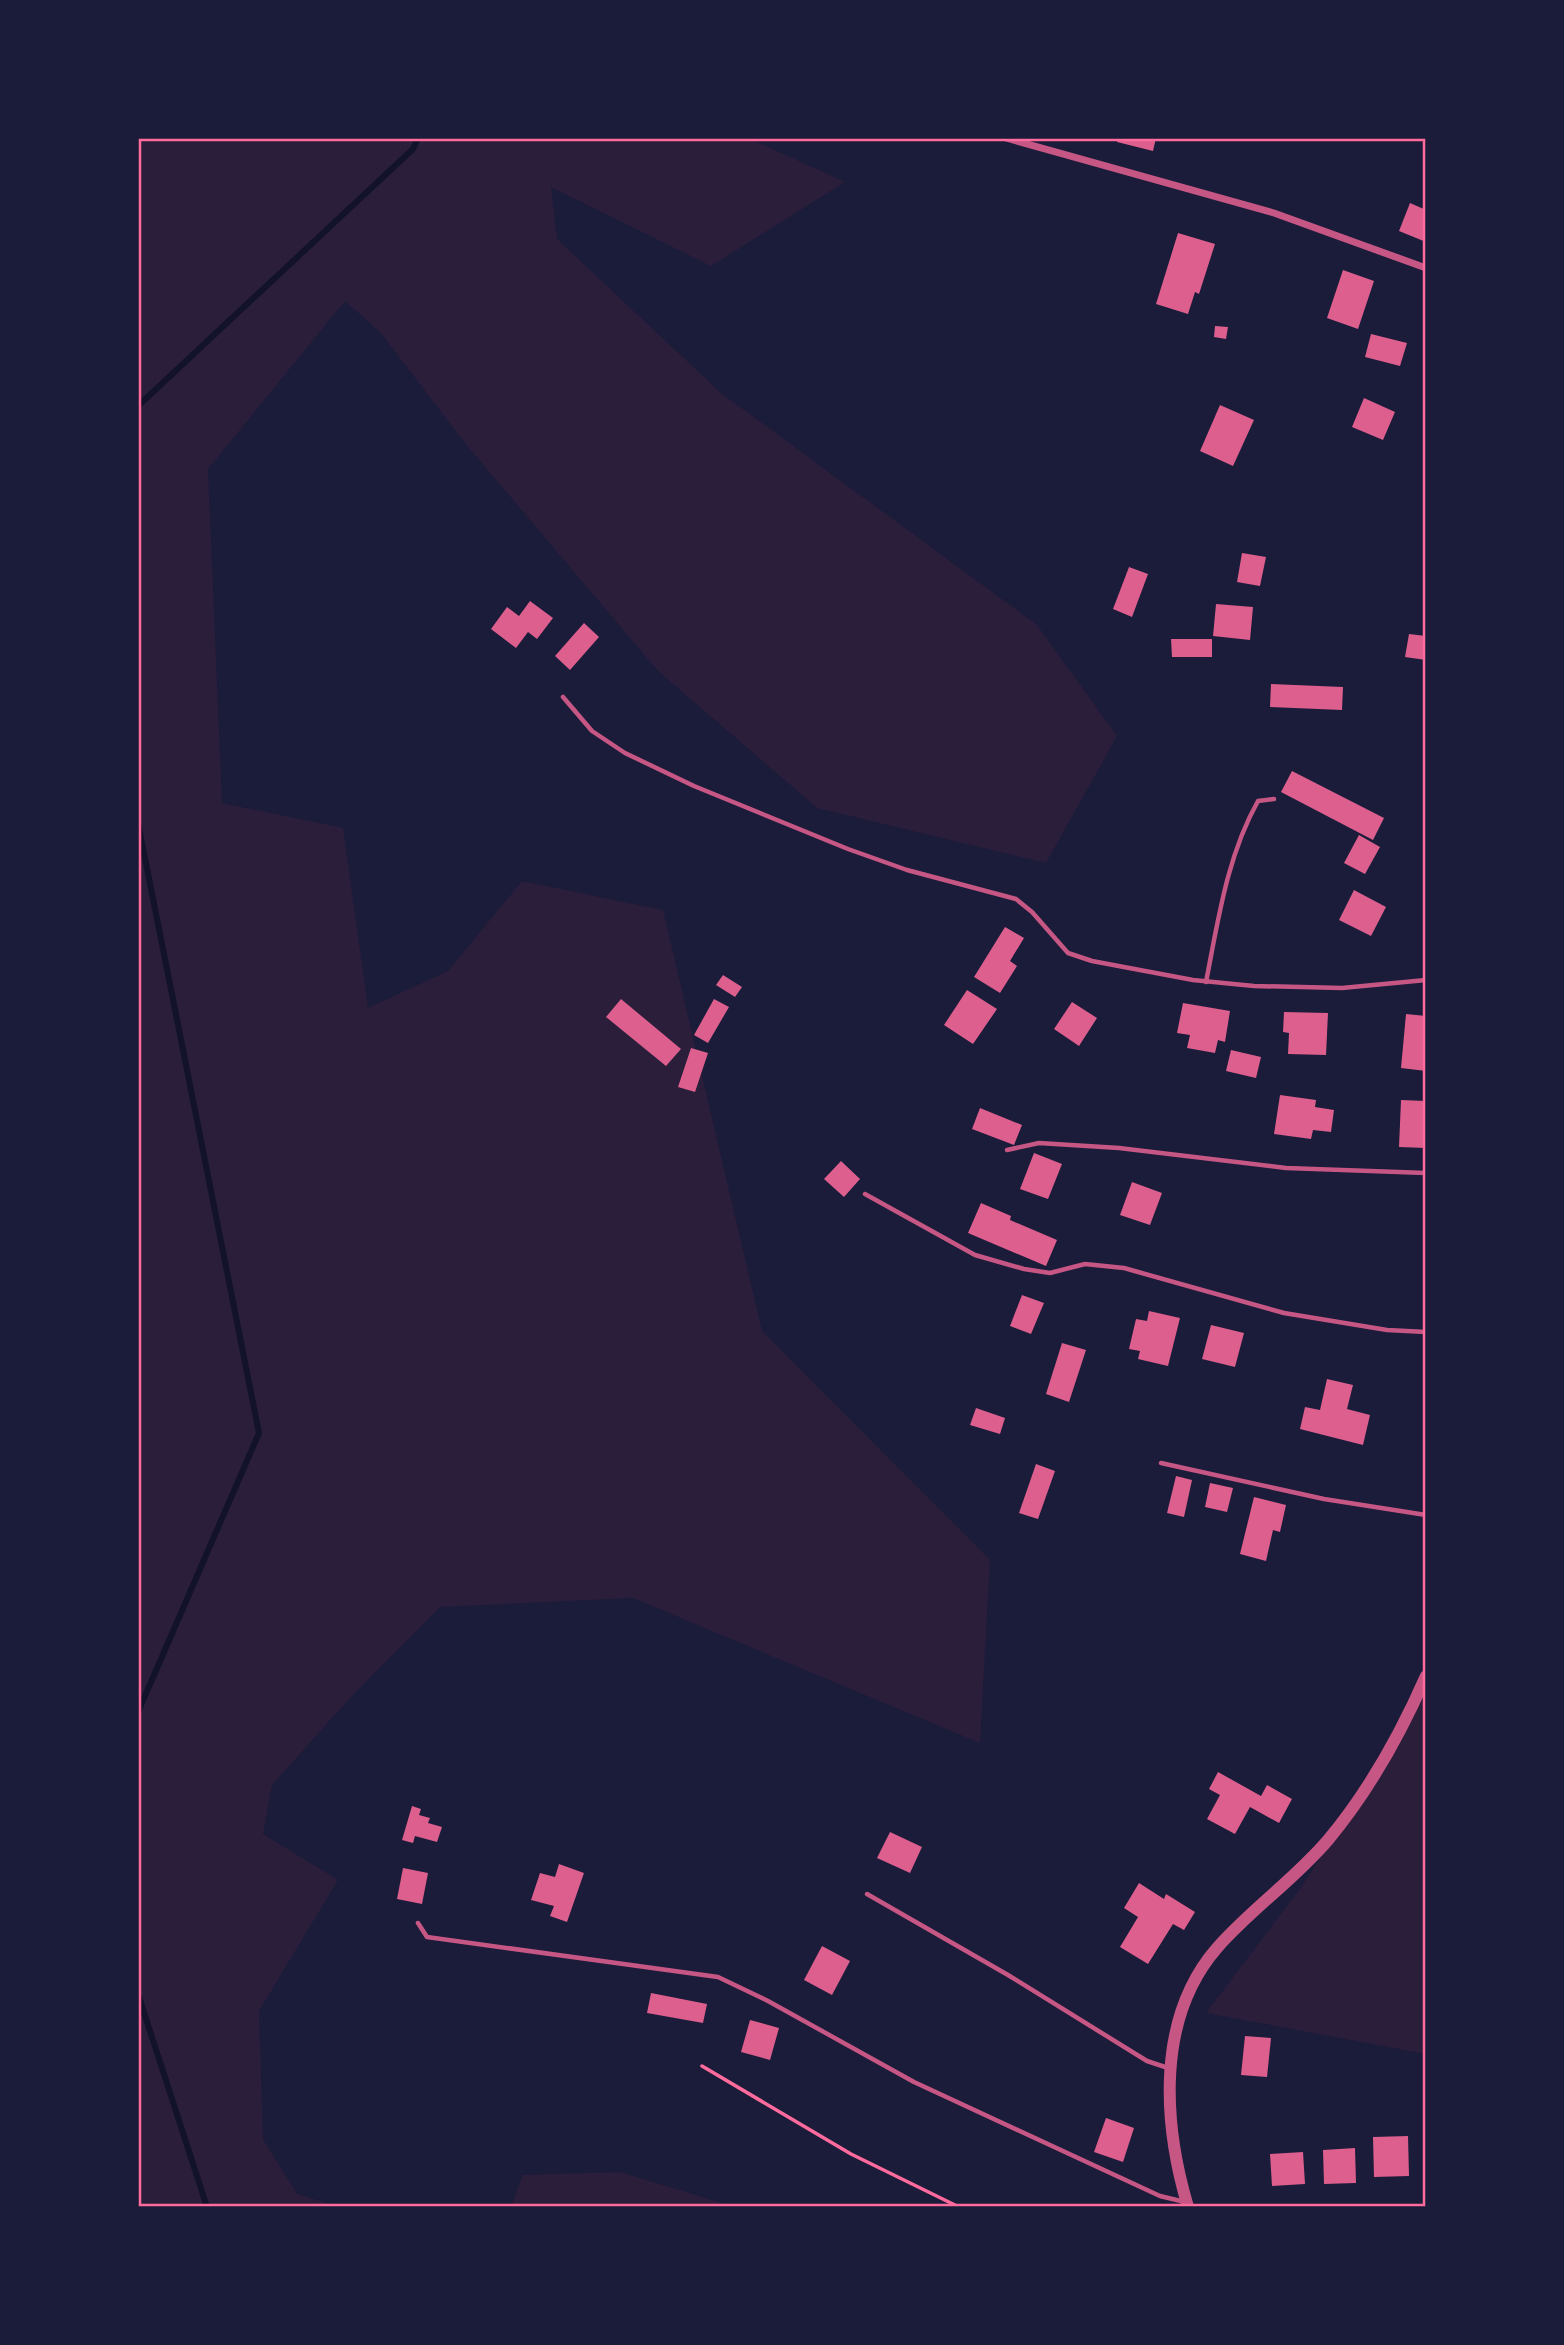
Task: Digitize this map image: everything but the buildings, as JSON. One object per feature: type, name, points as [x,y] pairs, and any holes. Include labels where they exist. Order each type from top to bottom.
[{"type":"street","points":[[1006,138],[1274,213],[1426,268]]},
{"type":"street","points":[[1187,2204],[1175,2147],[1169,2096],[1170,2069],[1178,2019],[1199,1973],[1231,1933],[1299,1871],[1329,1839],[1369,1784],[1426,1676]]},
{"type":"lane","points":[[563,697],[592,731],[625,753],[694,786],[848,849],[907,870],[1016,899],[1032,912],[1068,953],[1092,961],[1206,982],[1254,986],[1342,988],[1426,980]]},
{"type":"lane","points":[[1206,982],[1224,893],[1246,822],[1258,801],[1275,799]]},
{"type":"lane","points":[[1007,1150],[1039,1143],[1119,1148],[1286,1168],[1426,1173]]},
{"type":"lane","points":[[865,1194],[975,1255],[1024,1269],[1051,1273],[1085,1264],[1124,1268],[1284,1313],[1387,1330],[1426,1332]]},
{"type":"lane","points":[[1161,1463],[1324,1499],[1426,1515]]},
{"type":"lane","points":[[867,1894],[1008,1975],[1147,2061],[1170,2069]]},
{"type":"lane","points":[[418,1923],[427,1937],[718,1977],[768,2001],[914,2082],[1160,2196],[1187,2204]]},
{"type":"path","points":[[702,2066],[851,2154],[958,2207]]},
{"type":"shaded area","points":[[138,138],[748,138],[845,182],[711,266],[551,187],[557,239],[721,393],[1037,625],[1117,736],[1046,863],[817,808],[658,671],[464,442],[381,333],[345,301],[208,469],[222,803],[343,828],[368,1008],[448,971],[522,881],[663,910],[762,1331],[990,1560],[980,1743],[633,1598],[440,1607],[351,1697],[272,1785],[263,1834],[338,1880],[259,2011],[263,2139],[297,2194],[341,2207],[138,2207]]},
{"type":"shaded area","points":[[1426,1695],[1426,2054],[1206,2013],[1302,1886]]},
{"type":"shaded area","points":[[620,2172],[735,2207],[511,2207],[523,2175]]},
{"type":"waterway","points":[[138,406],[413,149],[418,138]]},
{"type":"waterway","points":[[138,823],[259,1433],[138,1712]]},
{"type":"waterway","points":[[138,1994],[207,2207]]}]
